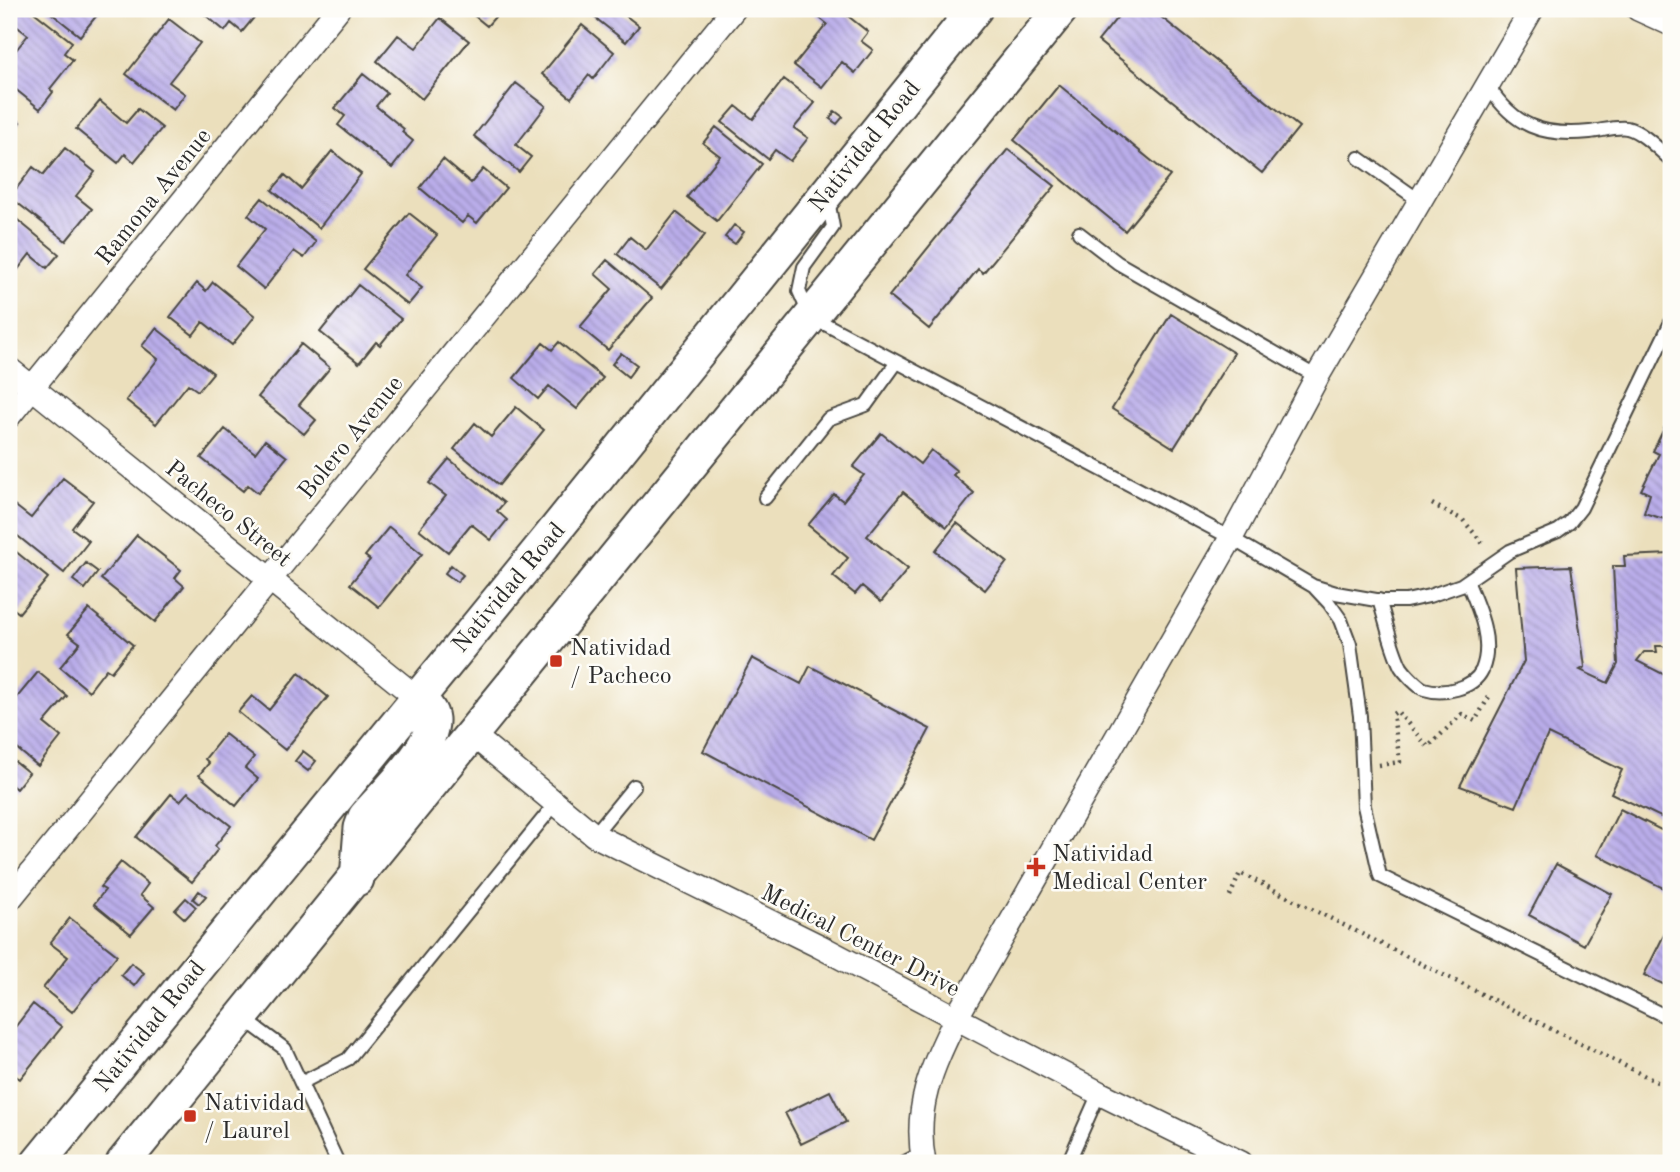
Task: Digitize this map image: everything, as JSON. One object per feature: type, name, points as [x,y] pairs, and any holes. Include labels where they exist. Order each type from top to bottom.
[{"type":"main road","name":"Natividad Road","points":[[38,1163],[555,530],[975,9]]},
{"type":"main road","points":[[124,1163],[474,736],[810,316],[1061,9]]},
{"type":"main road","points":[[357,879],[361,828],[365,817],[419,754],[430,735],[432,718],[428,709],[416,698]]},
{"type":"street","name":"Ramona Avenue","points":[[9,416],[338,9]]},
{"type":"street","name":"Bolero Avenue","points":[[9,900],[734,9]]},
{"type":"street","points":[[916,1160],[925,1090],[937,1056],[956,1018],[1231,538],[1317,377],[1532,9]]},
{"type":"street","points":[[1638,9],[1671,24]]},
{"type":"street","name":"Pacheco Street","points":[[9,369],[416,698]]},
{"type":"street","name":"Medical Center Drive","points":[[474,736],[594,835],[819,946],[1098,1093],[1241,1163]]},
{"type":"lane","points":[[1488,86],[1502,107],[1516,119],[1531,126],[1575,133],[1626,128],[1636,132],[1671,160]]},
{"type":"lane","points":[[1359,158],[1420,201]]},
{"type":"lane","points":[[827,192],[833,227],[804,267],[799,291],[810,316],[1231,538],[1312,586],[1329,603],[1341,620],[1350,644],[1360,716],[1364,806],[1380,876],[1671,1019]]},
{"type":"lane","points":[[1079,233],[1118,263],[1317,377]]},
{"type":"lane","points":[[1312,586],[1380,600],[1406,600],[1429,596],[1467,581],[1510,551],[1558,531],[1569,523],[1581,508],[1671,322]]},
{"type":"lane","points":[[765,498],[828,419],[866,405],[897,362]]},
{"type":"lane","points":[[1380,600],[1402,668],[1422,689],[1445,691],[1468,685],[1481,670],[1486,644],[1481,616],[1467,581]]},
{"type":"lane","points":[[594,835],[634,786]]},
{"type":"lane","points":[[301,1083],[348,1059],[555,804]]},
{"type":"lane","points":[[243,1018],[285,1049],[338,1163]]},
{"type":"lane","points":[[1068,1163],[1098,1093]]},
{"type":"path","points":[[1432,504],[1463,520],[1487,550],[1489,568]]},
{"type":"path","points":[[1362,768],[1400,762],[1392,714],[1397,711],[1428,747],[1462,714],[1475,721],[1493,690]]},
{"type":"path","points":[[1230,895],[1240,873],[1671,1089]]},
{"type":"building","points":[[21,9],[30,9],[72,42],[64,53],[73,60],[50,89],[53,92],[40,109],[9,84],[9,59],[28,35],[11,22]]},
{"type":"building","points":[[46,9],[102,9],[80,36]]},
{"type":"building","points":[[198,9],[261,9],[242,32],[231,23],[225,31]]},
{"type":"building","points":[[466,9],[502,9],[487,26]]},
{"type":"building","points":[[584,9],[624,9],[621,12],[639,26],[626,42]]},
{"type":"building","points":[[839,9],[868,32],[861,41],[873,50],[855,73],[842,62],[822,87],[794,65],[827,24],[811,11]]},
{"type":"building","points":[[871,9],[887,9],[881,16]]},
{"type":"building","points":[[1124,9],[1151,9],[1299,127],[1262,173],[1098,41]]},
{"type":"building","points":[[440,18],[469,41],[422,99],[377,61],[398,35],[416,48]]},
{"type":"building","points":[[169,19],[200,43],[169,82],[185,94],[173,110],[126,74]]},
{"type":"building","points":[[582,25],[614,52],[593,79],[589,75],[571,98],[542,74]]},
{"type":"building","points":[[363,74],[387,93],[376,106],[404,129],[402,132],[413,141],[392,168],[338,125],[345,116],[335,108]]},
{"type":"building","points":[[784,79],[815,103],[794,128],[808,138],[790,161],[775,150],[768,159],[722,122],[736,106],[753,119]]},
{"type":"building","points":[[516,83],[546,106],[516,145],[531,157],[519,172],[474,136]]},
{"type":"building","points":[[1059,85],[1170,176],[1125,231],[1014,140]]},
{"type":"building","points":[[100,101],[126,123],[138,109],[162,128],[134,162],[125,154],[118,163],[76,129]]},
{"type":"building","points":[[835,111],[843,117],[837,124],[830,119]]},
{"type":"building","points":[[9,112],[20,122],[9,136]]},
{"type":"building","points":[[716,127],[762,164],[717,221],[687,197],[720,156],[703,143]]},
{"type":"building","points":[[65,148],[95,172],[76,196],[92,209],[66,241],[10,197],[33,167],[43,175]]},
{"type":"building","points":[[1008,149],[1055,186],[983,273],[978,269],[929,329],[889,296]]},
{"type":"building","points":[[332,151],[361,174],[319,228],[272,190],[285,175],[301,189]]},
{"type":"building","points":[[443,159],[471,183],[483,169],[506,188],[477,223],[468,216],[462,223],[420,188]]},
{"type":"building","points":[[262,198],[316,242],[304,258],[294,251],[264,289],[236,266],[265,229],[248,215]]},
{"type":"building","points":[[676,212],[705,235],[661,289],[617,254],[630,237],[646,250]]},
{"type":"building","points":[[409,213],[437,235],[405,275],[422,288],[408,305],[363,269]]},
{"type":"building","points":[[14,217],[59,254],[47,268],[30,254],[9,281],[9,223]]},
{"type":"building","points":[[734,225],[744,232],[735,244],[725,237]]},
{"type":"building","points":[[607,260],[652,298],[608,350],[580,327],[612,289],[595,274]]},
{"type":"building","points":[[213,282],[255,316],[232,345],[203,322],[193,335],[170,317],[197,283],[206,291]]},
{"type":"building","points":[[358,285],[401,319],[380,345],[376,342],[359,363],[320,332]]},
{"type":"building","points":[[1171,314],[1234,353],[1174,448],[1112,409]]},
{"type":"building","points":[[156,328],[213,373],[198,391],[188,384],[156,424],[126,400],[158,359],[142,346]]},
{"type":"building","points":[[559,342],[603,378],[577,409],[549,386],[538,399],[514,378],[543,343],[552,350]]},
{"type":"building","points":[[301,344],[330,368],[299,405],[316,420],[304,434],[258,397]]},
{"type":"building","points":[[621,353],[637,365],[628,377],[612,364]]},
{"type":"building","points":[[516,407],[544,430],[499,485],[454,449],[475,423],[491,437]]},
{"type":"building","points":[[1671,414],[1671,521],[1644,513],[1650,494],[1641,490],[1659,454],[1653,451]]},
{"type":"building","points":[[225,429],[255,453],[265,440],[287,457],[258,493],[248,485],[243,491],[201,458]]},
{"type":"building","points":[[881,433],[920,464],[931,450],[957,471],[953,475],[974,493],[947,527],[903,492],[867,536],[908,569],[881,602],[862,586],[855,594],[833,576],[848,558],[808,525],[834,494],[843,501],[864,475],[853,467]]},
{"type":"building","points":[[449,459],[504,503],[497,511],[507,520],[491,540],[471,524],[448,552],[419,529],[446,496],[429,483]]},
{"type":"building","points":[[63,478],[93,501],[72,528],[89,541],[64,573],[9,529],[9,508],[13,504],[31,518]]},
{"type":"building","points":[[957,523],[1007,562],[985,590],[935,551]]},
{"type":"building","points":[[389,527],[422,554],[379,607],[350,584],[370,560],[365,556]]},
{"type":"building","points":[[137,535],[181,570],[175,578],[184,586],[155,622],[101,579]]},
{"type":"building","points":[[9,546],[48,578],[19,613],[9,607]]},
{"type":"building","points":[[1671,554],[1671,646],[1656,646],[1657,652],[1644,652],[1637,661],[1671,678],[1671,822],[1611,793],[1622,770],[1548,734],[1516,807],[1460,786],[1524,661],[1516,568],[1571,566],[1585,667],[1580,670],[1608,683],[1618,664],[1613,566],[1625,566],[1624,556]]},
{"type":"building","points":[[86,563],[98,572],[85,589],[73,580]]},
{"type":"building","points":[[451,565],[463,575],[457,582],[445,573]]},
{"type":"building","points":[[89,609],[133,645],[111,672],[106,669],[89,691],[60,667],[80,643],[68,634]]},
{"type":"building","points":[[752,658],[801,684],[810,666],[930,729],[871,840],[703,751]]},
{"type":"building","points":[[38,672],[67,696],[44,723],[61,737],[38,766],[9,742],[9,707]]},
{"type":"building","points":[[299,673],[328,697],[285,750],[238,712],[252,696],[269,710]]},
{"type":"building","points":[[225,734],[254,757],[245,768],[258,779],[236,806],[199,775],[209,763],[205,759]]},
{"type":"building","points":[[303,751],[316,761],[308,771],[295,761]]},
{"type":"building","points":[[9,757],[29,773],[16,789],[9,783]]},
{"type":"building","points":[[188,792],[231,826],[215,846],[218,849],[192,882],[136,837],[171,794],[180,801]]},
{"type":"building","points":[[1620,809],[1671,835],[1671,892],[1597,855]]},
{"type":"building","points":[[121,862],[148,884],[140,895],[154,907],[131,934],[94,904],[105,890],[100,887]]},
{"type":"building","points":[[1556,864],[1612,894],[1584,945],[1529,915]]},
{"type":"building","points":[[199,891],[206,896],[199,904],[193,899]]},
{"type":"building","points":[[186,898],[196,907],[185,919],[175,910]]},
{"type":"building","points":[[70,918],[117,955],[72,1012],[43,988],[68,957],[50,943]]},
{"type":"building","points":[[1671,921],[1671,988],[1644,975]]},
{"type":"building","points":[[131,963],[144,973],[134,986],[121,975]]},
{"type":"building","points":[[33,1004],[62,1027],[20,1079],[9,1071],[9,1035]]},
{"type":"building","points":[[830,1091],[846,1122],[801,1144],[785,1113]]},
{"type":"place","name":"Natividad / Pacheco","points":[[556,661]]},
{"type":"place","name":"Natividad Medical Center","points":[[1036,867]]},
{"type":"place","name":"Natividad / Laurel","points":[[190,1116]]}]
